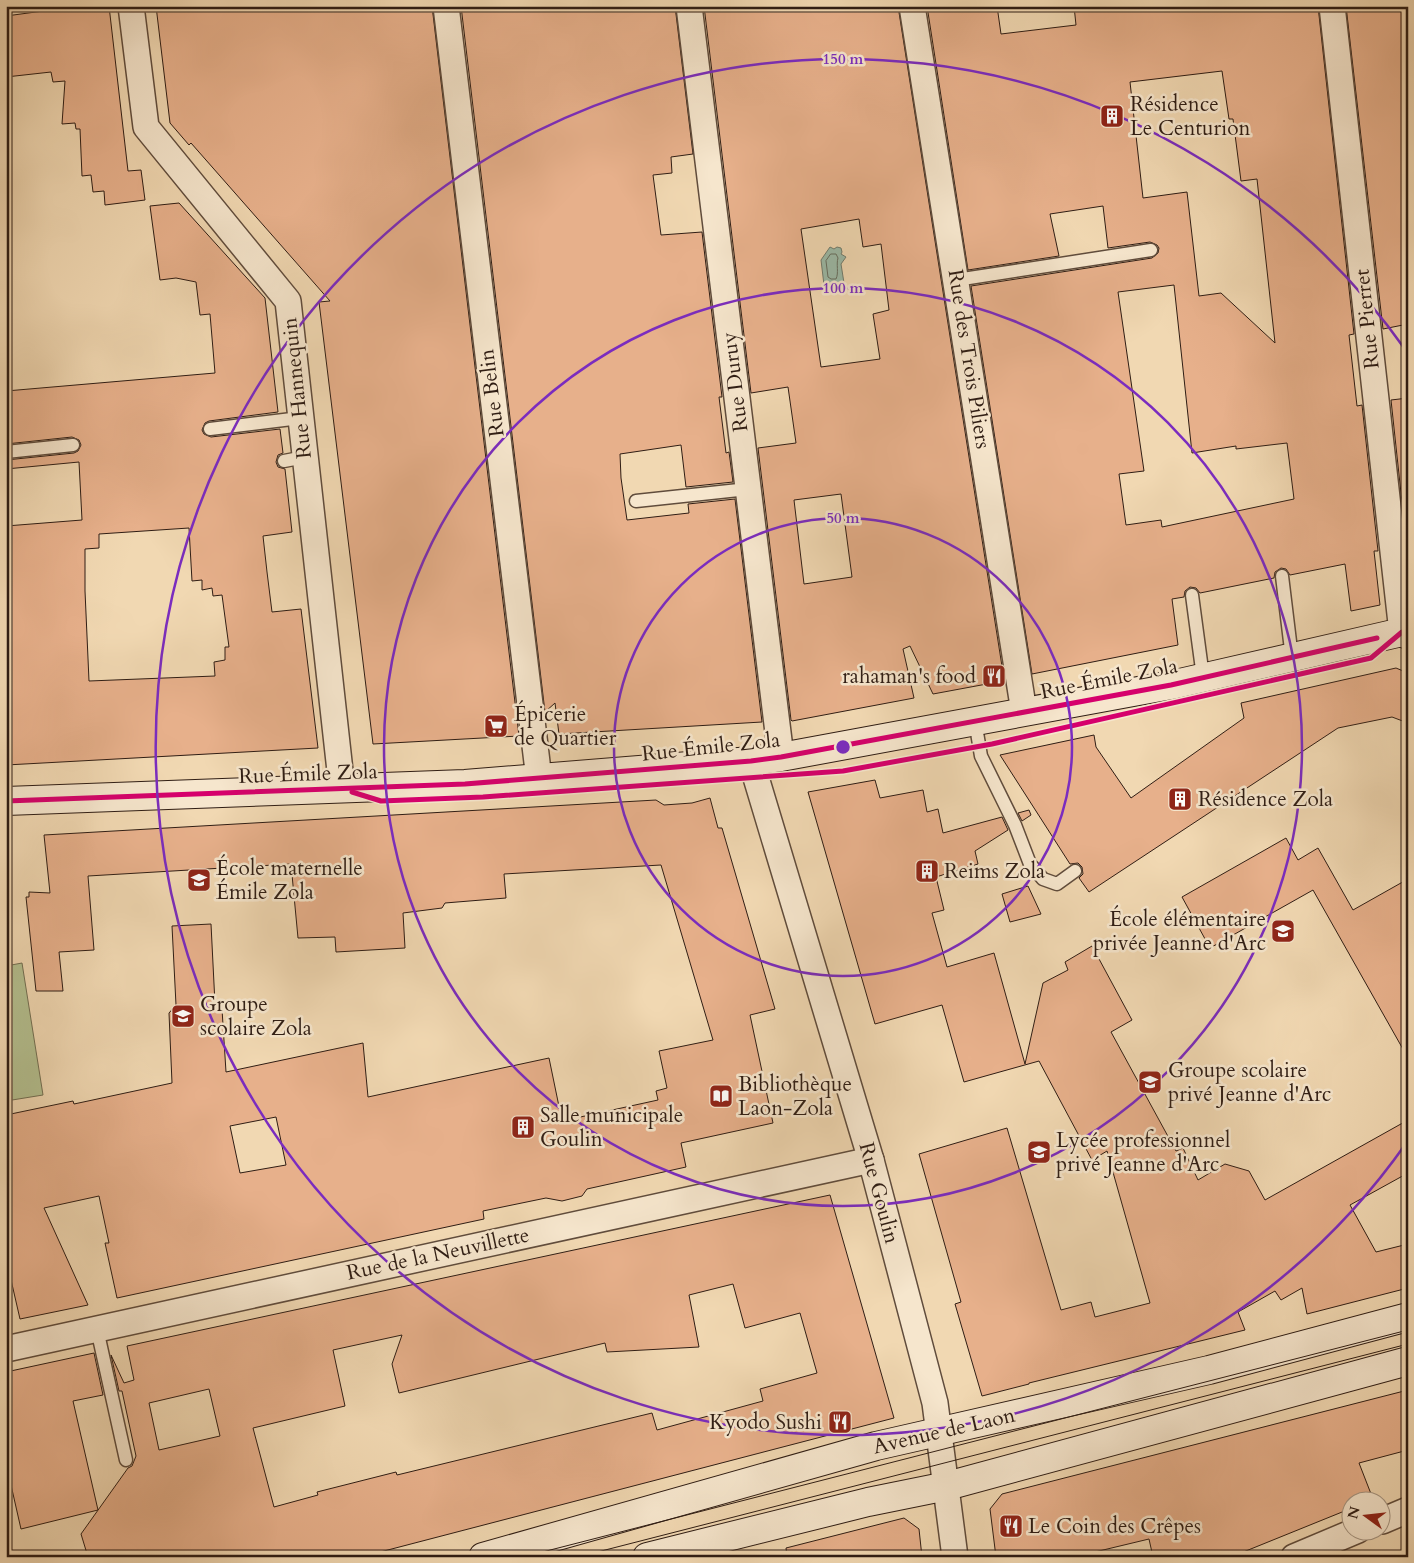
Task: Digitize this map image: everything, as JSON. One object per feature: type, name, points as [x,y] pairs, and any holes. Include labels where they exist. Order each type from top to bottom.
[{"type":"main road","name":"Rue Émile Zola","points":[[6,801],[342,789],[539,779],[751,761],[1203,678],[1406,632]]},
{"type":"main road","name":"Avenue de Laon","points":[[483,1557],[876,1446],[1209,1370],[1408,1317]]},
{"type":"main road","points":[[647,1557],[868,1502],[947,1486],[1408,1362]]},
{"type":"street","name":"Rue Hannequin","points":[[131,6],[146,127],[288,301],[300,418],[295,459],[342,789]]},
{"type":"street","name":"Rue Belin","points":[[446,6],[539,779]]},
{"type":"street","name":"Rue Duruy","points":[[689,6],[781,757]]},
{"type":"street","name":"Rue des Trois Piliers","points":[[912,6],[1024,712]]},
{"type":"street","name":"Rue Pierret","points":[[1332,6],[1406,632]]},
{"type":"street","name":"Rue Goulin","points":[[751,761],[870,1160],[935,1403],[955,1557]]},
{"type":"street","name":"Rue de la Neuvillette","points":[[6,1349],[870,1160]]},
{"type":"street","points":[[1392,1517],[1408,1510]]},
{"type":"street","points":[[1294,1557],[1342,1537]]},
{"type":"lane","points":[[956,280],[1151,250]]},
{"type":"lane","points":[[210,428],[300,418]]},
{"type":"lane","points":[[6,452],[73,445]]},
{"type":"lane","points":[[636,501],[748,489]]},
{"type":"lane","points":[[1282,576],[1292,658]]},
{"type":"lane","points":[[1192,595],[1203,678]]},
{"type":"lane","points":[[975,721],[981,756],[1015,825],[1030,864],[1043,879],[1057,884],[1075,871]]},
{"type":"lane","points":[[97,1329],[126,1460]]},
{"type":"green space","points":[[22,963],[43,1095],[6,1101],[6,966]]},
{"type":"water","points":[[830,247],[834,249],[837,247],[841,248],[841,254],[846,257],[841,264],[844,283],[824,285],[821,260]]},
{"type":"building","points":[[57,6],[109,6],[128,171],[141,170],[145,200],[105,205],[104,191],[93,192],[91,175],[82,176],[80,129],[76,129],[75,123],[62,124],[65,81],[53,82],[51,72],[6,77],[6,16],[58,9]]},
{"type":"building","points":[[156,6],[432,6],[519,736],[373,744],[319,302],[330,301],[191,143],[189,145],[170,123]]},
{"type":"building","points":[[461,6],[624,6],[624,8],[675,6],[693,154],[671,157],[672,173],[653,175],[661,235],[702,232],[722,397],[719,397],[726,453],[729,452],[733,482],[686,487],[681,445],[620,454],[621,478],[627,520],[689,513],[688,504],[735,499],[762,722],[559,734],[555,703],[545,712]]},
{"type":"building","points":[[704,6],[898,6],[1003,681],[933,694],[910,646],[903,649],[914,698],[791,720],[758,448],[796,443],[788,387],[751,393]],"holes":[[[859,219],[863,247],[881,244],[889,310],[873,314],[880,359],[821,367],[801,229]],[[841,494],[852,577],[804,584],[794,500]]]},
{"type":"building","points":[[927,6],[997,6],[1001,34],[1076,25],[1074,6],[1318,6],[1354,334],[1349,335],[1357,406],[1362,405],[1378,551],[1374,551],[1380,605],[1351,611],[1345,564],[1290,575],[1286,569],[1281,568],[1275,572],[1274,578],[1200,593],[1196,588],[1190,587],[1185,591],[1184,597],[1172,599],[1178,645],[1032,674],[971,286],[1152,258],[1158,253],[1159,248],[1150,242],[1108,248],[1103,206],[1050,214],[1059,256],[968,270]],"holes":[[[1222,71],[1229,119],[1233,119],[1241,181],[1257,179],[1275,343],[1221,293],[1199,296],[1187,192],[1143,198],[1130,82]],[[1174,285],[1192,453],[1236,446],[1236,449],[1287,443],[1294,499],[1162,527],[1161,520],[1126,525],[1119,474],[1144,471],[1118,292]]]},
{"type":"building","points":[[1346,6],[1408,6],[1408,324],[1383,329]]},
{"type":"building","points":[[179,203],[265,298],[278,412],[209,421],[205,423],[202,430],[204,434],[211,437],[280,429],[283,453],[278,455],[276,462],[278,467],[285,469],[292,532],[263,536],[267,572],[272,612],[301,609],[318,748],[6,765],[6,526],[82,520],[79,462],[6,469],[6,460],[74,453],[78,451],[81,445],[79,440],[72,437],[6,444],[6,391],[215,373],[210,314],[200,315],[196,282],[176,278],[160,280],[150,206]],"holes":[[[189,528],[192,581],[202,580],[202,590],[212,588],[213,596],[222,595],[229,647],[225,647],[225,660],[214,662],[215,676],[89,681],[85,549],[99,548],[99,534]]]},
{"type":"building","points":[[1408,398],[1408,549],[1407,549],[1391,400]]},
{"type":"building","name":"Résidence Zola","points":[[1396,668],[1408,673],[1408,723],[1392,717],[1338,728],[1089,892],[1079,878],[1083,874],[1082,867],[1078,863],[1070,864],[1000,755],[1094,735],[1096,747],[1131,798],[1244,718],[1241,703]]},
{"type":"building","points":[[875,780],[880,798],[923,790],[927,812],[938,809],[943,833],[1002,817],[1008,830],[975,851],[978,864],[936,877],[944,910],[932,913],[947,967],[994,953],[1025,1064],[1043,983],[1068,970],[1065,962],[1092,946],[1132,1020],[1111,1032],[1176,1151],[1183,1148],[1198,1180],[1225,1164],[1249,1171],[1265,1200],[1408,1120],[1408,1173],[1350,1205],[1376,1252],[1408,1244],[1408,1288],[1307,1314],[1302,1288],[1281,1300],[1275,1291],[1238,1312],[1245,1330],[982,1396],[955,1304],[961,1302],[919,1154],[1007,1128],[1061,1310],[1091,1302],[1095,1317],[1150,1303],[1107,1151],[1092,1160],[1039,1061],[964,1082],[942,1005],[875,1024],[808,792]]},
{"type":"building","points":[[710,798],[718,828],[722,828],[775,1009],[750,1015],[773,1123],[681,1143],[686,1167],[587,1189],[582,1196],[562,1201],[546,1198],[483,1211],[484,1219],[117,1298],[105,1243],[109,1243],[99,1196],[44,1208],[88,1305],[20,1319],[6,1258],[6,1115],[73,1101],[74,1104],[172,1083],[169,1013],[176,1005],[172,926],[211,924],[215,1004],[222,1009],[226,1072],[363,1043],[368,1097],[549,1058],[562,1121],[658,1100],[656,1091],[667,1088],[659,1051],[713,1040],[661,865],[504,874],[506,898],[445,903],[442,908],[403,913],[405,948],[336,952],[335,937],[298,938],[291,864],[88,876],[94,950],[59,952],[63,991],[36,991],[26,897],[29,897],[29,892],[50,893],[44,835],[656,800],[664,805],[692,803]],"holes":[[[276,1117],[286,1165],[240,1173],[230,1126]]]},
{"type":"building","points":[[1029,810],[1031,815],[1022,821],[1018,813]]},
{"type":"building","points":[[1286,838],[1298,860],[1318,848],[1353,910],[1408,879],[1408,1058],[1313,890],[1210,948],[1182,897]]},
{"type":"building","points":[[1028,886],[1041,914],[1010,922],[1002,894]]},
{"type":"building","points":[[830,1195],[894,1418],[361,1557],[88,1557],[81,1534],[128,1468],[132,1466],[136,1456],[122,1391],[119,1391],[111,1355],[124,1383],[134,1380],[127,1346]],"holes":[[[733,1284],[745,1328],[800,1313],[817,1373],[760,1389],[763,1401],[657,1430],[652,1413],[397,1475],[396,1472],[317,1492],[318,1495],[274,1507],[253,1428],[345,1406],[333,1350],[402,1335],[392,1364],[399,1393],[605,1343],[607,1352],[699,1347],[689,1295]],[[209,1389],[220,1436],[159,1450],[149,1403]]]},
{"type":"building","points":[[94,1353],[103,1395],[73,1401],[98,1510],[21,1529],[11,1485],[6,1486],[6,1372]]},
{"type":"building","points":[[1408,1390],[1408,1450],[1359,1463],[1370,1490],[1342,1490],[1342,1512],[1231,1557],[1153,1557],[1149,1539],[1074,1557],[996,1557],[990,1509],[1002,1494]]},
{"type":"building","points":[[904,1518],[919,1529],[922,1557],[787,1557],[786,1548]]},
{"type":"tram line","points":[[523,1557],[1408,1330]]},
{"type":"tram line","points":[[578,1557],[1408,1344]]},
{"type":"cycle path","points":[[352,792],[381,801],[483,797],[843,771],[992,744],[1371,658],[1402,632],[1408,630]]},
{"type":"cycle path","points":[[6,801],[465,784],[751,761],[1171,685],[1377,638]]},
{"type":"place","name":"Résidence Le Centurion","points":[[1112,116]]},
{"type":"place","name":"rahaman's food","points":[[994,676]]},
{"type":"place","name":"Épicerie de Quartier","points":[[496,726]]},
{"type":"place","name":"Résidence Zola","points":[[1180,799]]},
{"type":"place","name":"Reims Zola","points":[[927,871]]},
{"type":"place","name":"École maternelle Émile Zola","points":[[199,880]]},
{"type":"place","name":"École élémentaire privée Jeanne d'Arc","points":[[1283,931]]},
{"type":"place","name":"Groupe scolaire Zola","points":[[183,1016]]},
{"type":"place","name":"Groupe scolaire privé Jeanne d'Arc","points":[[1150,1082]]},
{"type":"place","name":"Bibliothèque Laon-Zola","points":[[721,1096]]},
{"type":"place","name":"Salle municipale Goulin","points":[[523,1127]]},
{"type":"place","name":"Lycée professionnel privé Jeanne d'Arc","points":[[1039,1152]]},
{"type":"place","name":"Kyodo Sushi","points":[[840,1422]]},
{"type":"place","name":"Le Coin des Crêpes","points":[[1011,1526]]}]
